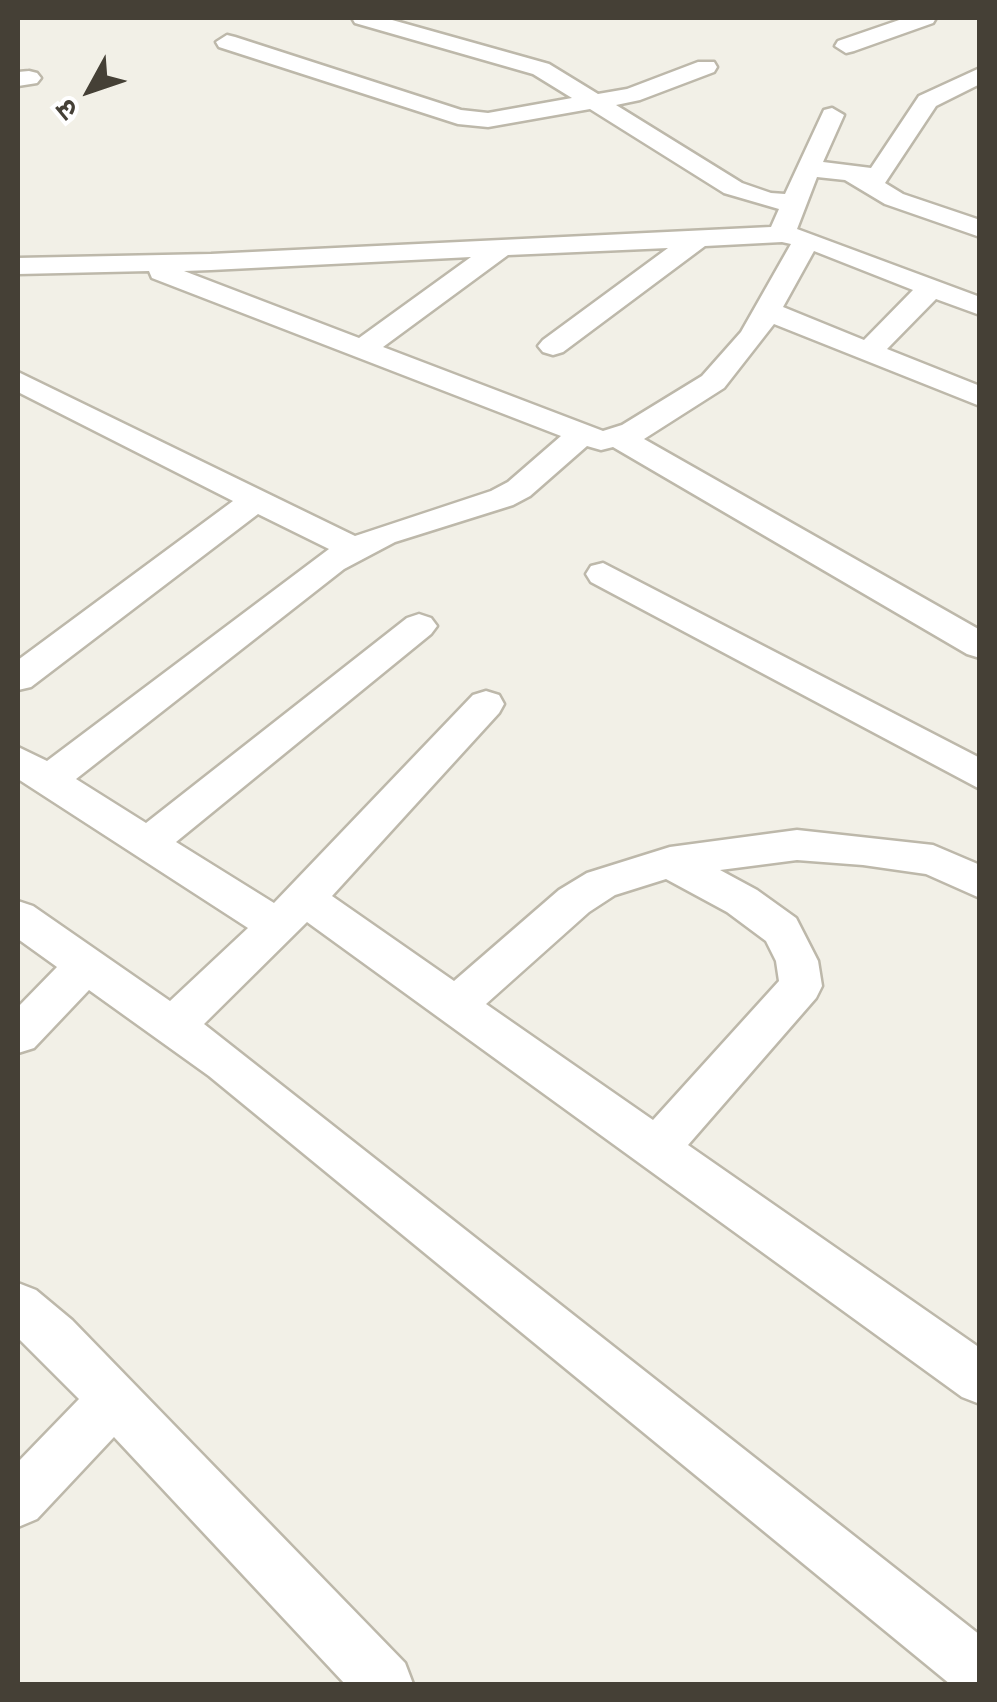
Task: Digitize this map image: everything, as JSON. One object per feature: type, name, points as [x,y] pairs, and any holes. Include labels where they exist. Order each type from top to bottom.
[{"type":"street","points":[[363,18],[541,69],[733,188],[768,202],[793,202]]},
{"type":"street","points":[[846,46],[925,18]]},
{"type":"street","points":[[438,40],[461,24]]},
{"type":"street","points":[[228,42],[458,117],[515,117],[596,101],[645,91],[706,68]]},
{"type":"street","points":[[808,168],[870,178],[883,173],[927,101],[980,75]]},
{"type":"street","points":[[139,264],[580,436],[600,442],[620,438],[713,382],[733,363],[768,310],[795,237],[793,202],[832,116]]},
{"type":"street","points":[[854,175],[894,199],[980,229]]},
{"type":"street","points":[[18,266],[795,237],[980,307]]},
{"type":"street","points":[[553,346],[697,238]]},
{"type":"street","points":[[362,349],[501,248]]},
{"type":"street","points":[[868,352],[931,288]]},
{"type":"street","points":[[768,310],[980,398]]},
{"type":"street","points":[[18,381],[353,548]]},
{"type":"street","points":[[580,436],[519,489],[502,498],[353,548],[33,771],[146,845],[291,913],[455,1006],[980,1380]]},
{"type":"street","points":[[620,438],[980,646]]},
{"type":"street","points":[[18,678],[258,498]]},
{"type":"street","points":[[603,574],[980,774]]},
{"type":"street","points":[[146,845],[420,626]]},
{"type":"street","points":[[172,1026],[291,913],[486,704]]},
{"type":"street","points":[[455,1006],[574,900],[601,884],[670,862],[797,845],[933,860],[974,888]]},
{"type":"street","points":[[656,1149],[801,986],[797,961],[781,930],[742,901],[670,862]]},
{"type":"street","points":[[18,918],[225,1063],[980,1672]]},
{"type":"street","points":[[18,1035],[86,966]]},
{"type":"street","points":[[18,1308],[54,1337],[384,1684]]},
{"type":"street","points":[[18,1500],[114,1400]]}]
